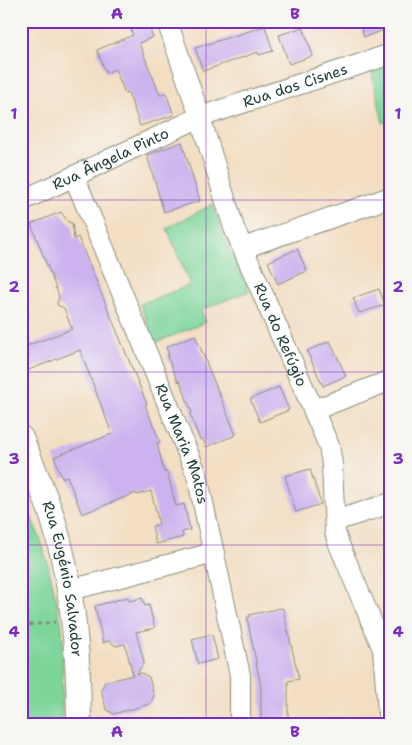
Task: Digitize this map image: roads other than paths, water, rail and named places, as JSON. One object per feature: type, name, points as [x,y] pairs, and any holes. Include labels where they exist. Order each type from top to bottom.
[{"type":"street","name":"Rua do Refúgio","points":[[167,21],[200,117],[226,206],[329,446],[338,542],[387,647],[389,724]]},
{"type":"street","name":"Rua dos Cisnes","points":[[200,117],[391,54]]},
{"type":"street","name":"Rua Ângela Pinto","points":[[21,201],[200,117]]},
{"type":"street","name":"Rua Maria Matos","points":[[74,176],[197,474],[240,675],[240,724]]},
{"type":"street","points":[[243,248],[391,197]]},
{"type":"street","points":[[314,410],[391,380]]},
{"type":"street","name":"Rua Eugénio Salvador","points":[[21,438],[52,515],[70,590],[77,646],[79,724]]},
{"type":"street","points":[[335,521],[391,503]]},
{"type":"street","points":[[70,590],[214,553]]}]
